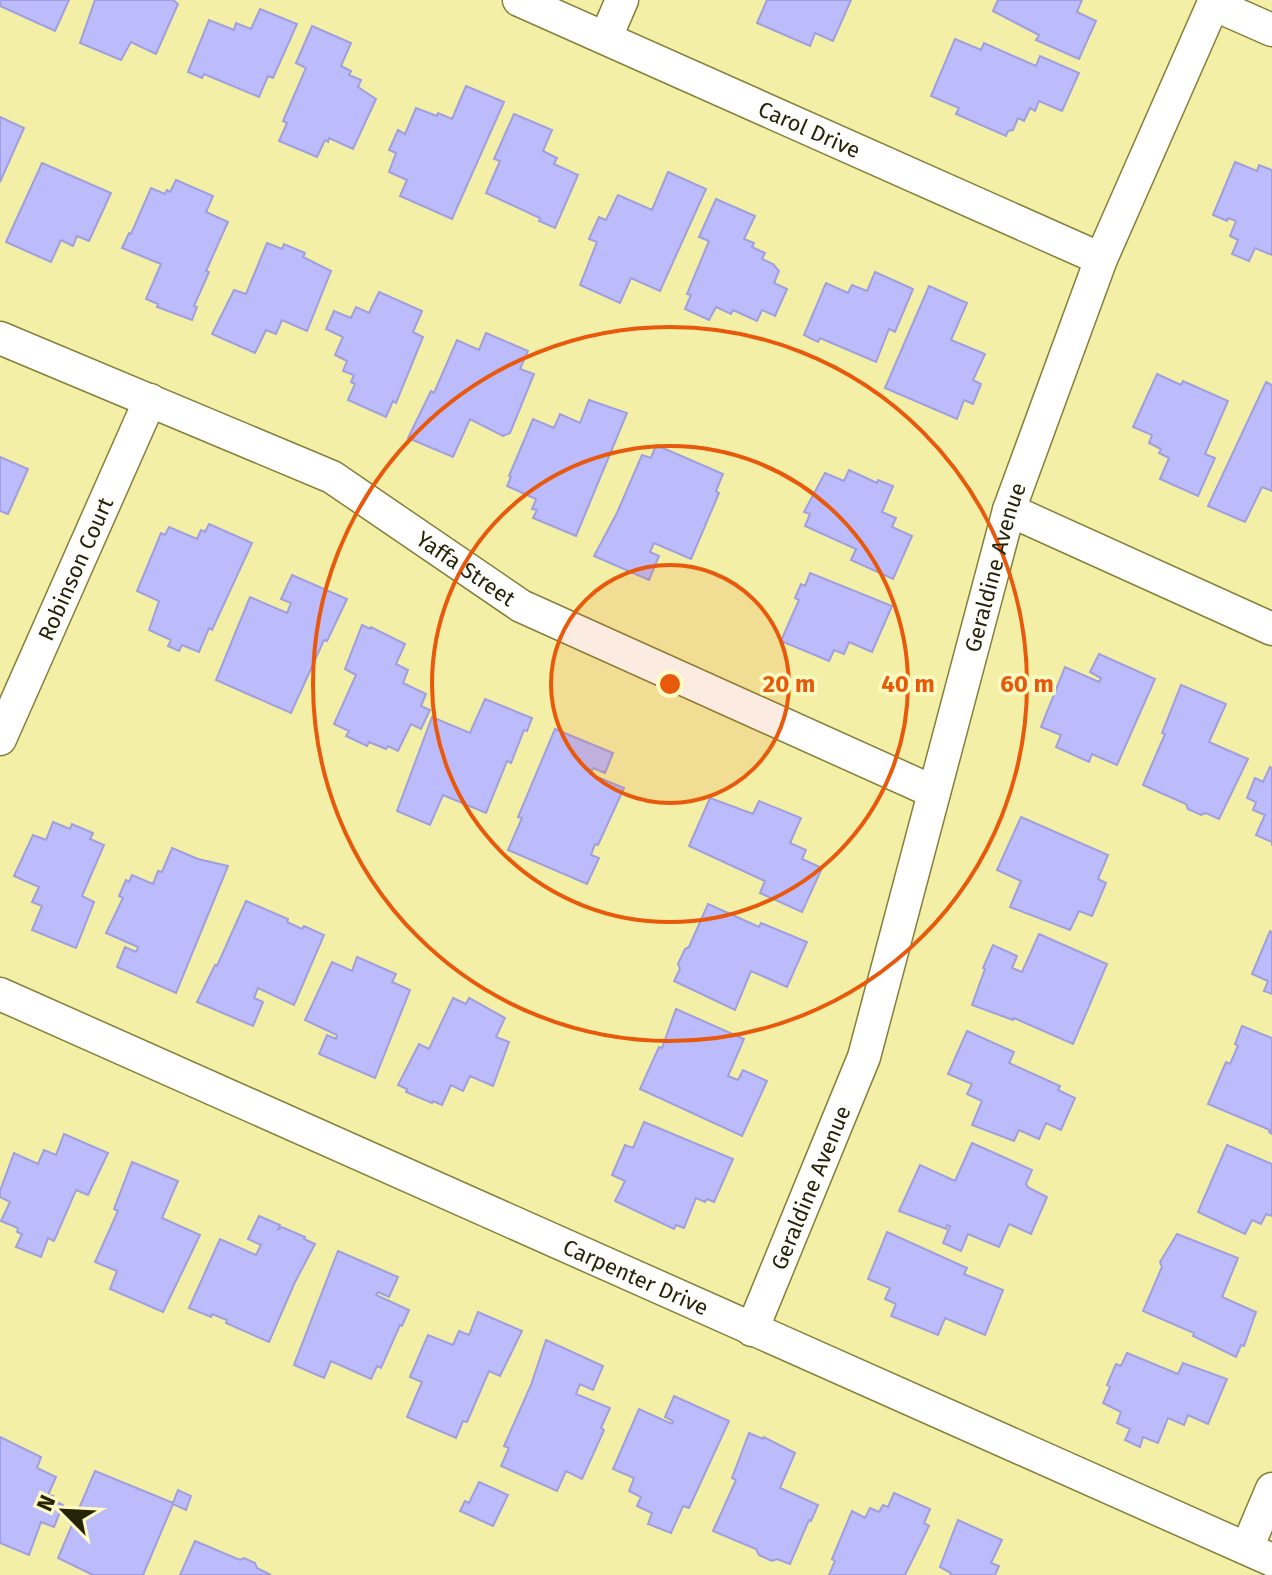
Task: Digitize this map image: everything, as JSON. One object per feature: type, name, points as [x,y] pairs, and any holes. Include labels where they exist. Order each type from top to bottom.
[{"type":"street","name":"Carol Drive","points":[[519,0],[1101,259]]},
{"type":"street","points":[[606,37],[622,0]]},
{"type":"street","points":[[1214,2],[1272,30]]},
{"type":"street","name":"Geraldine Avenue","points":[[752,1330],[864,1057],[1009,510],[1101,259],[1214,2]]},
{"type":"street","name":"Yaffa Street","points":[[0,338],[332,477],[521,606],[934,792]]},
{"type":"street","name":"Robinson Court","points":[[0,739],[150,400]]},
{"type":"street","points":[[1009,510],[1272,629]]},
{"type":"street","name":"Carpenter Drive","points":[[0,994],[1259,1554]]},
{"type":"street","points":[[1259,1554],[1272,1489]]},
{"type":"building","points":[[0,0],[69,0],[55,31],[0,6]]},
{"type":"building","points":[[95,0],[173,0],[178,4],[156,54],[131,42],[121,60],[80,43]]},
{"type":"building","points":[[767,0],[851,0],[833,41],[815,33],[810,46],[757,23]]},
{"type":"building","points":[[998,0],[1082,0],[1077,12],[1096,21],[1079,59],[1036,40],[1039,35],[993,11]]},
{"type":"building","points":[[260,9],[297,24],[273,78],[268,76],[259,97],[204,74],[202,78],[188,72],[209,20],[234,30],[236,23],[251,29]]},
{"type":"building","points":[[312,26],[351,43],[341,66],[351,71],[349,75],[361,80],[358,87],[376,99],[353,149],[329,138],[317,157],[279,141],[287,123],[283,121],[306,68],[296,63]]},
{"type":"building","points":[[955,39],[981,50],[984,43],[1036,66],[1040,56],[1079,73],[1062,111],[1039,101],[1035,111],[1030,108],[1024,121],[1018,118],[1013,130],[1008,131],[1006,136],[956,114],[959,108],[931,96]]},
{"type":"building","points":[[466,86],[504,102],[452,219],[400,196],[407,180],[389,172],[396,153],[389,150],[398,130],[405,134],[416,108],[452,119]]},
{"type":"building","points":[[514,114],[552,130],[543,151],[557,158],[554,164],[578,175],[555,228],[486,193],[500,161],[494,159]]},
{"type":"building","points":[[0,117],[24,128],[0,182]]},
{"type":"building","points":[[1235,162],[1257,171],[1259,165],[1272,170],[1272,255],[1255,248],[1249,261],[1232,254],[1238,240],[1230,236],[1236,221],[1213,215]]},
{"type":"building","points":[[42,163],[111,193],[89,241],[77,236],[73,246],[61,240],[51,262],[6,242]]},
{"type":"building","points":[[668,172],[706,189],[660,291],[631,278],[620,303],[580,285],[597,242],[589,239],[599,217],[606,220],[618,195],[652,210]]},
{"type":"building","points":[[176,180],[213,196],[206,212],[228,222],[206,271],[209,272],[194,306],[197,307],[192,320],[157,307],[158,304],[146,299],[161,264],[122,248],[151,188],[165,194],[167,190],[170,192]]},
{"type":"building","points":[[716,199],[755,216],[744,239],[765,253],[762,259],[779,271],[774,283],[787,289],[775,316],[762,310],[757,321],[733,310],[731,314],[716,307],[709,320],[685,309],[691,295],[687,294],[709,241],[699,237]]},
{"type":"building","points":[[267,243],[282,249],[284,244],[305,253],[303,257],[331,271],[307,331],[282,320],[276,334],[266,330],[255,353],[212,334],[234,290],[246,294]]},
{"type":"building","points":[[875,272],[913,289],[895,332],[889,329],[876,362],[820,338],[818,342],[804,335],[826,283],[848,293],[852,285],[867,291]]},
{"type":"building","points":[[929,286],[967,303],[951,340],[985,354],[973,380],[981,384],[973,404],[964,400],[957,419],[885,388]]},
{"type":"building","points":[[379,292],[422,311],[413,332],[423,337],[396,403],[393,401],[386,417],[348,400],[355,384],[351,382],[354,375],[343,371],[347,361],[335,355],[343,337],[326,329],[334,311],[351,318],[356,307],[369,313]]},
{"type":"building","points":[[486,333],[528,351],[520,369],[534,374],[510,433],[503,436],[470,419],[453,457],[408,438],[431,391],[434,393],[457,340],[479,350]]},
{"type":"building","points":[[1157,374],[1181,385],[1183,381],[1228,401],[1205,454],[1215,458],[1198,496],[1160,479],[1169,458],[1149,443],[1152,435],[1133,427]]},
{"type":"building","points":[[1266,382],[1272,385],[1272,491],[1262,487],[1245,522],[1208,506]]},
{"type":"building","points":[[589,400],[627,413],[576,536],[533,518],[537,510],[532,509],[536,499],[507,486],[533,419],[554,428],[560,414],[580,423]]},
{"type":"building","points":[[656,445],[723,474],[716,491],[719,493],[691,559],[654,543],[650,552],[659,556],[649,580],[594,556],[642,455],[651,458]]},
{"type":"building","points":[[0,457],[28,469],[8,514],[0,511]]},
{"type":"building","points":[[849,470],[877,483],[878,480],[893,486],[882,512],[896,518],[892,527],[912,536],[893,579],[851,560],[856,549],[805,526],[810,514],[804,512],[825,473],[844,481]]},
{"type":"building","points":[[209,524],[252,543],[199,652],[182,645],[179,651],[168,646],[171,640],[149,630],[159,601],[137,591],[161,533],[165,535],[169,527],[197,539],[201,530],[205,532]]},
{"type":"building","points":[[810,573],[892,606],[872,652],[849,642],[844,654],[834,650],[829,661],[781,641],[799,600],[795,598],[801,584],[805,586]]},
{"type":"building","points":[[292,575],[347,599],[327,641],[324,640],[291,713],[216,680],[250,597],[287,613],[291,603],[281,599]]},
{"type":"building","points":[[362,625],[405,644],[396,664],[408,670],[403,683],[426,694],[421,706],[430,710],[421,729],[411,724],[398,751],[369,742],[367,746],[346,736],[349,731],[334,724],[356,675],[345,669]]},
{"type":"building","points":[[1099,654],[1155,679],[1117,765],[1092,754],[1089,762],[1056,747],[1061,735],[1041,727],[1065,667],[1099,682],[1101,678],[1090,672]]},
{"type":"building","points":[[1181,685],[1226,704],[1209,742],[1248,759],[1219,819],[1206,813],[1201,815],[1188,809],[1186,804],[1143,785],[1165,734],[1162,733]]},
{"type":"building","points":[[485,699],[532,718],[511,763],[507,761],[486,813],[443,795],[430,825],[397,811],[432,717],[470,733]]},
{"type":"building","points":[[555,729],[613,753],[605,773],[593,768],[590,774],[624,788],[598,845],[595,844],[591,855],[599,858],[587,884],[508,850],[522,818],[518,817]]},
{"type":"building","points":[[1270,767],[1272,842],[1256,835],[1265,815],[1253,810],[1256,802],[1247,798],[1255,778],[1263,782]]},
{"type":"building","points":[[710,798],[753,814],[759,801],[801,818],[790,843],[806,850],[802,859],[822,868],[802,912],[760,893],[765,881],[689,846]]},
{"type":"building","points":[[1021,817],[1108,855],[1098,879],[1106,883],[1092,916],[1079,911],[1070,930],[1010,907],[1021,881],[997,870]]},
{"type":"building","points":[[53,822],[70,829],[72,824],[93,833],[90,839],[104,845],[82,896],[94,902],[76,948],[32,930],[42,906],[32,902],[39,887],[14,876],[33,835],[46,840]]},
{"type":"building","points":[[172,848],[198,859],[228,866],[176,993],[117,967],[125,947],[136,952],[138,947],[106,933],[123,898],[119,896],[126,880],[129,882],[132,875],[153,884]]},
{"type":"building","points":[[246,901],[288,919],[287,922],[302,929],[304,926],[324,935],[294,1005],[258,988],[254,998],[263,1002],[253,1026],[197,1002]]},
{"type":"building","points":[[708,904],[759,927],[761,923],[807,942],[787,987],[751,971],[735,1010],[674,981],[680,969],[678,964]]},
{"type":"building","points":[[1270,931],[1272,994],[1264,991],[1268,981],[1252,974]]},
{"type":"building","points":[[1039,934],[1107,964],[1073,1044],[1014,1018],[972,1005],[993,945],[1017,956],[1012,968],[1022,972]]},
{"type":"building","points":[[357,957],[396,974],[392,982],[410,990],[375,1078],[319,1054],[327,1035],[336,1039],[337,1035],[305,1020],[332,962],[352,971]]},
{"type":"building","points":[[453,998],[466,1004],[469,998],[505,1018],[496,1037],[509,1042],[493,1086],[470,1076],[463,1091],[451,1085],[442,1105],[406,1092],[407,1089],[398,1085],[419,1044],[429,1049]]},
{"type":"building","points":[[676,1009],[744,1039],[728,1076],[738,1080],[743,1070],[767,1081],[742,1136],[640,1089],[659,1047],[662,1048]]},
{"type":"building","points":[[1242,1026],[1272,1038],[1272,1134],[1270,1130],[1208,1104],[1226,1062],[1230,1064],[1238,1046],[1235,1044]]},
{"type":"building","points":[[967,1031],[1014,1052],[1009,1063],[1060,1086],[1058,1090],[1075,1098],[1061,1130],[1046,1123],[1039,1139],[1019,1130],[1014,1141],[972,1125],[982,1101],[967,1094],[972,1084],[948,1074]]},
{"type":"building","points":[[644,1122],[733,1159],[714,1202],[696,1198],[684,1228],[676,1225],[674,1229],[615,1201],[625,1181],[612,1175],[625,1145],[633,1148]]},
{"type":"building","points":[[64,1134],[108,1153],[88,1195],[76,1190],[54,1241],[48,1238],[41,1257],[16,1247],[22,1234],[17,1232],[18,1228],[1,1221],[10,1202],[0,1197],[0,1191],[14,1153],[38,1164],[44,1150],[56,1155]]},
{"type":"building","points":[[972,1143],[1032,1170],[1026,1184],[1047,1197],[1031,1234],[1009,1224],[999,1247],[968,1234],[961,1251],[943,1243],[950,1226],[947,1225],[946,1229],[899,1211],[920,1165],[955,1181]]},
{"type":"building","points":[[1227,1145],[1272,1164],[1272,1216],[1266,1214],[1261,1224],[1252,1220],[1245,1234],[1198,1212]]},
{"type":"building","points":[[132,1162],[178,1181],[162,1218],[200,1235],[163,1312],[110,1289],[117,1271],[95,1262],[118,1211],[114,1209]]},
{"type":"building","points":[[259,1216],[280,1225],[278,1229],[282,1227],[315,1244],[269,1342],[226,1323],[227,1320],[189,1308],[220,1239],[256,1255],[261,1245],[248,1239]]},
{"type":"building","points":[[887,1232],[967,1268],[964,1274],[1003,1290],[985,1335],[945,1318],[938,1335],[891,1316],[896,1304],[885,1299],[890,1288],[868,1279]]},
{"type":"building","points":[[1177,1234],[1238,1258],[1222,1297],[1256,1312],[1244,1346],[1241,1345],[1236,1357],[1193,1336],[1194,1333],[1143,1311],[1162,1267],[1160,1262]]},
{"type":"building","points":[[338,1251],[398,1277],[389,1297],[378,1292],[376,1295],[409,1310],[381,1368],[377,1366],[371,1379],[331,1361],[324,1378],[294,1365]]},
{"type":"building","points":[[478,1312],[522,1331],[500,1376],[489,1371],[467,1422],[463,1421],[456,1438],[407,1417],[422,1382],[410,1377],[428,1335],[453,1345],[459,1331],[469,1335]]},
{"type":"building","points":[[546,1340],[603,1366],[593,1390],[580,1384],[576,1394],[610,1408],[601,1428],[604,1430],[582,1479],[566,1471],[557,1491],[501,1466],[509,1448],[504,1446],[531,1385]]},
{"type":"building","points":[[1127,1353],[1178,1374],[1183,1363],[1227,1379],[1208,1424],[1188,1415],[1184,1425],[1168,1418],[1158,1443],[1143,1437],[1140,1447],[1125,1440],[1130,1429],[1117,1423],[1121,1412],[1103,1403],[1116,1364],[1121,1366]]},
{"type":"building","points":[[674,1396],[729,1421],[689,1508],[683,1506],[671,1533],[648,1524],[652,1513],[637,1506],[641,1497],[629,1491],[634,1478],[613,1469],[639,1409],[672,1424],[673,1421],[665,1417]]},
{"type":"building","points":[[749,1433],[795,1453],[780,1488],[818,1505],[790,1564],[777,1559],[772,1561],[759,1555],[756,1549],[713,1531],[736,1480],[732,1478]]},
{"type":"building","points":[[0,1437],[41,1457],[37,1468],[56,1477],[48,1495],[63,1505],[54,1527],[41,1522],[29,1555],[0,1543]]},
{"type":"building","points":[[95,1471],[173,1503],[178,1490],[191,1496],[186,1510],[173,1504],[143,1575],[93,1575],[58,1558]]},
{"type":"building","points":[[479,1482],[508,1495],[493,1526],[460,1511],[465,1501],[469,1503]]},
{"type":"building","points":[[894,1493],[930,1509],[924,1523],[929,1526],[905,1575],[829,1575],[835,1561],[832,1559],[852,1511],[865,1518],[870,1508],[879,1512],[883,1505],[888,1507]]},
{"type":"building","points":[[958,1520],[1002,1540],[991,1563],[999,1566],[995,1575],[950,1575],[940,1567]]},
{"type":"building","points":[[195,1541],[240,1560],[244,1558],[271,1575],[180,1575]]}]
